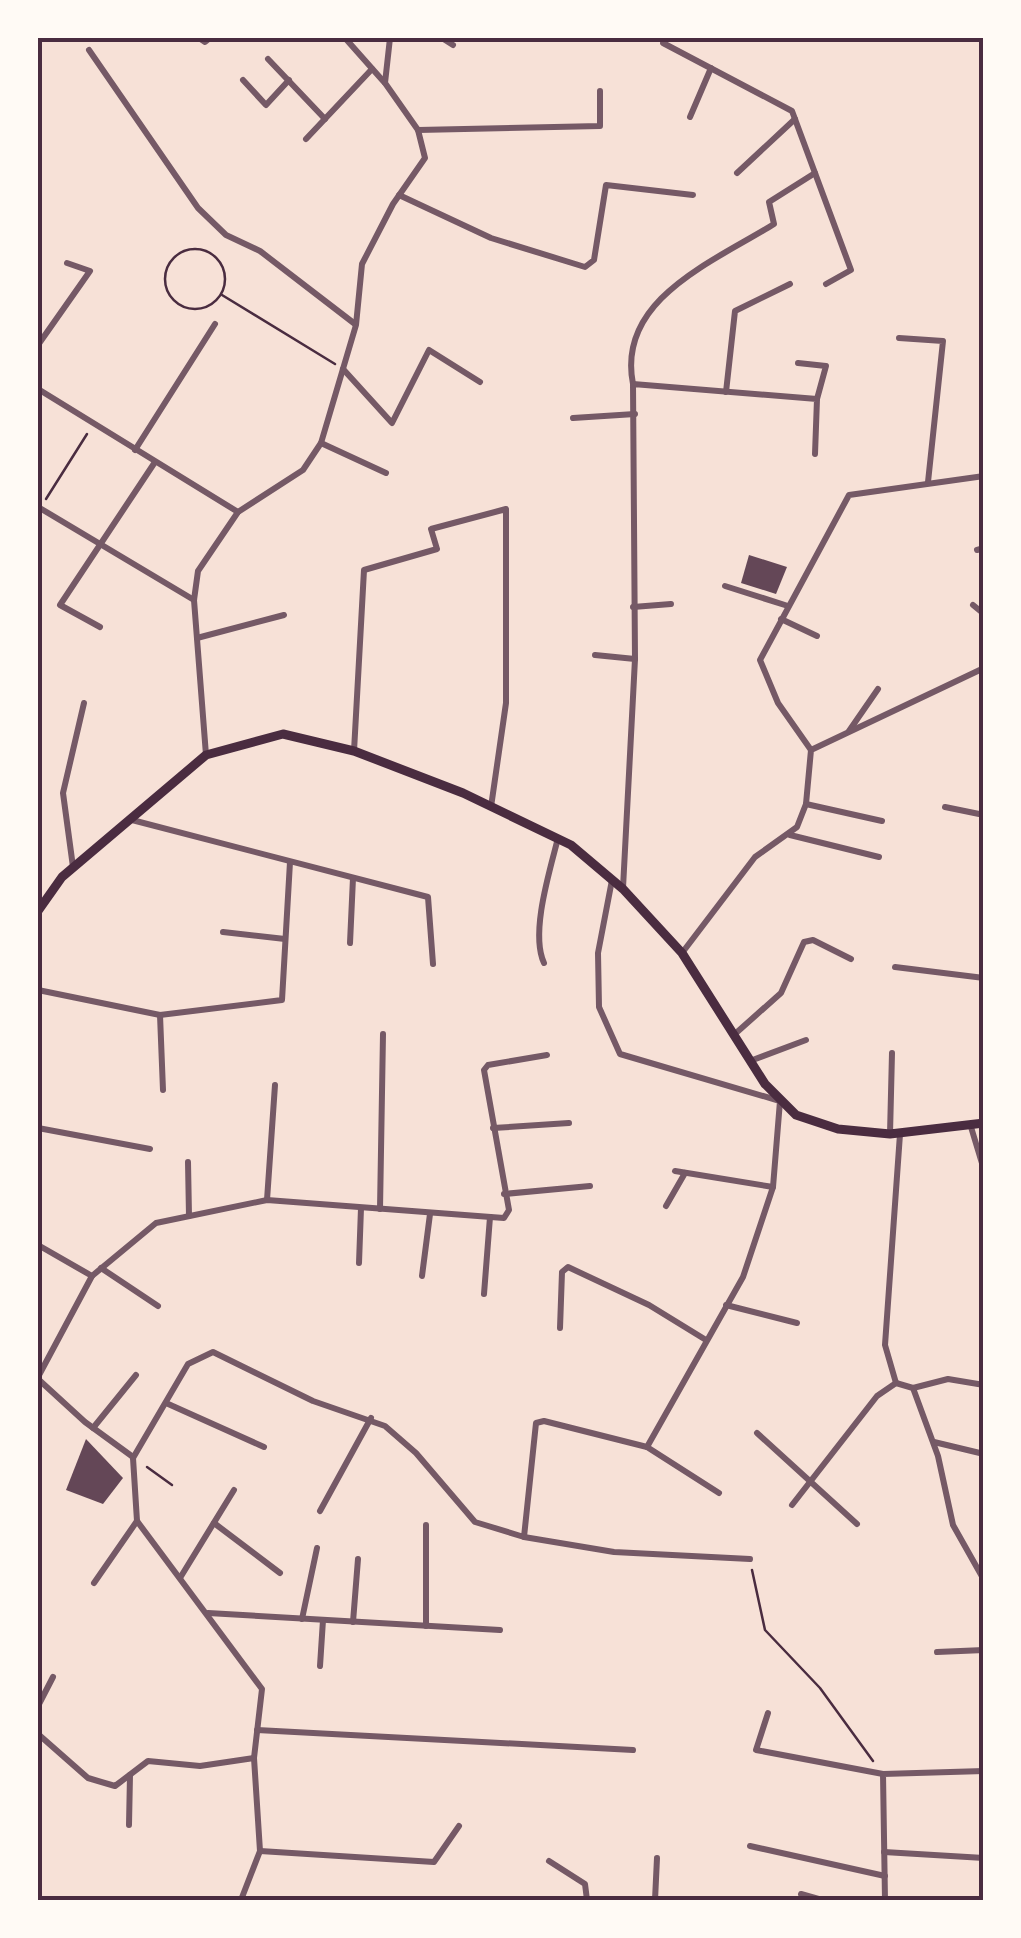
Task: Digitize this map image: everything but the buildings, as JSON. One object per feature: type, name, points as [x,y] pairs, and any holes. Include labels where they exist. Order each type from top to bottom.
[{"type":"main road","points":[[38,911],[73,868],[206,755],[283,734],[354,751],[558,838],[612,880],[682,953],[736,1034],[749,1061],[796,1115],[820,1125],[895,1134],[984,1123]]},
{"type":"street","points":[[200,38],[205,42],[210,38]]},
{"type":"street","points":[[206,755],[194,600],[198,571],[238,512],[303,470],[322,443],[356,325],[362,264],[399,195],[425,158],[418,130],[385,83],[345,38]]},
{"type":"street","points":[[385,83],[390,38]]},
{"type":"street","points":[[442,38],[453,45]]},
{"type":"street","points":[[665,38],[663,43],[792,111],[851,270],[826,284]]},
{"type":"street","points":[[89,50],[198,208],[226,235],[260,251],[356,325]]},
{"type":"street","points":[[268,58],[325,119]]},
{"type":"street","points":[[690,116],[711,68]]},
{"type":"street","points":[[306,139],[372,69]]},
{"type":"street","points":[[243,80],[266,105],[289,80]]},
{"type":"street","points":[[418,130],[600,126],[600,91]]},
{"type":"street","points":[[737,173],[795,119]]},
{"type":"street","points":[[622,890],[636,659],[636,414],[632,350],[652,303],[774,224],[768,202],[815,173]]},
{"type":"street","points":[[399,195],[491,238],[584,266],[594,260],[606,185],[693,194]]},
{"type":"street","points":[[38,346],[90,271],[68,263]]},
{"type":"street","points":[[726,392],[735,311],[790,284]]},
{"type":"street","points":[[135,450],[216,324]]},
{"type":"street","points":[[900,338],[943,341],[928,482]]},
{"type":"street","points":[[342,368],[392,423],[429,350],[480,382]]},
{"type":"street","points":[[798,363],[826,366],[818,398],[815,454]]},
{"type":"street","points":[[633,384],[818,398]]},
{"type":"street","points":[[38,389],[238,512]]},
{"type":"street","points":[[573,418],[636,414]]},
{"type":"street","points":[[322,443],[386,474]]},
{"type":"street","points":[[100,627],[60,605],[155,462]]},
{"type":"street","points":[[682,953],[754,857],[789,835],[806,804],[811,750],[778,703],[760,660],[849,494],[982,476],[984,523]]},
{"type":"street","points":[[354,751],[364,570],[437,549],[431,529],[506,509],[506,703],[492,807]]},
{"type":"street","points":[[38,510],[194,600]]},
{"type":"street","points":[[725,586],[788,606]]},
{"type":"street","points":[[633,608],[671,604]]},
{"type":"street","points":[[973,604],[984,614]]},
{"type":"street","points":[[197,638],[284,615]]},
{"type":"street","points":[[781,619],[818,636]]},
{"type":"street","points":[[595,655],[636,659]]},
{"type":"street","points":[[811,750],[984,668]]},
{"type":"street","points":[[848,732],[878,689]]},
{"type":"street","points":[[73,868],[63,794],[84,703]]},
{"type":"street","points":[[806,804],[882,822]]},
{"type":"street","points":[[945,807],[984,814]]},
{"type":"street","points":[[130,819],[428,898],[433,964]]},
{"type":"street","points":[[789,835],[879,857]]},
{"type":"street","points":[[544,963],[539,952],[546,886],[558,838]]},
{"type":"street","points":[[38,990],[160,1015],[282,1000],[290,862]]},
{"type":"street","points":[[350,943],[354,878]]},
{"type":"street","points":[[612,880],[598,953],[599,1007],[620,1054],[780,1101],[772,1188],[743,1277],[647,1447]]},
{"type":"street","points":[[223,932],[286,939]]},
{"type":"street","points":[[736,1034],[781,993],[804,942],[813,940],[851,959]]},
{"type":"street","points":[[895,967],[984,978]]},
{"type":"street","points":[[160,1015],[163,1090]]},
{"type":"street","points":[[380,1209],[384,1034]]},
{"type":"street","points":[[749,1061],[806,1040]]},
{"type":"street","points":[[892,1052],[895,1134],[885,1345],[896,1383]]},
{"type":"street","points":[[133,1458],[38,1378],[92,1276],[156,1222],[267,1200],[430,1214],[507,1215],[485,1066],[547,1055]]},
{"type":"street","points":[[267,1200],[275,1085]]},
{"type":"street","points":[[493,1128],[569,1123]]},
{"type":"street","points":[[971,1127],[984,1170]]},
{"type":"street","points":[[38,1128],[150,1149]]},
{"type":"street","points":[[188,1162],[189,1216]]},
{"type":"street","points":[[675,1171],[772,1188]]},
{"type":"street","points":[[666,1206],[684,1173]]},
{"type":"street","points":[[504,1194],[590,1186]]},
{"type":"street","points":[[359,1264],[361,1208]]},
{"type":"street","points":[[422,1276],[430,1214]]},
{"type":"street","points":[[484,1294],[490,1217]]},
{"type":"street","points":[[38,1245],[92,1276]]},
{"type":"street","points":[[560,1328],[562,1272],[568,1267],[649,1306],[706,1340]]},
{"type":"street","points":[[101,1268],[158,1306]]},
{"type":"street","points":[[726,1306],[797,1324]]},
{"type":"street","points":[[242,1900],[260,1851],[254,1758],[262,1690],[137,1521],[133,1458],[188,1364],[212,1352],[313,1401],[371,1418],[416,1453],[475,1522],[524,1537],[614,1552],[750,1558]]},
{"type":"street","points":[[93,1428],[136,1374]]},
{"type":"street","points":[[896,1383],[913,1388],[948,1379],[984,1385]]},
{"type":"street","points":[[792,1504],[877,1396],[896,1383]]},
{"type":"street","points":[[913,1388],[933,1442],[954,1525],[984,1580]]},
{"type":"street","points":[[166,1402],[264,1447]]},
{"type":"street","points":[[320,1511],[371,1418]]},
{"type":"street","points":[[524,1537],[536,1424],[544,1421],[647,1447],[718,1493]]},
{"type":"street","points":[[757,1433],[857,1524]]},
{"type":"street","points":[[933,1442],[984,1454]]},
{"type":"street","points":[[180,1578],[234,1490]]},
{"type":"street","points":[[94,1583],[137,1521]]},
{"type":"street","points":[[214,1523],[280,1574]]},
{"type":"street","points":[[426,1525],[426,1626]]},
{"type":"street","points":[[302,1619],[317,1548]]},
{"type":"street","points":[[354,1622],[358,1558]]},
{"type":"street","points":[[207,1613],[500,1630]]},
{"type":"street","points":[[320,1666],[323,1620]]},
{"type":"street","points":[[938,1652],[984,1650]]},
{"type":"street","points":[[38,1706],[53,1676]]},
{"type":"street","points":[[768,1713],[756,1750],[883,1774],[984,1771]]},
{"type":"street","points":[[257,1730],[633,1750]]},
{"type":"street","points":[[38,1734],[88,1778],[114,1786],[148,1761],[200,1766],[254,1758]]},
{"type":"street","points":[[129,1824],[130,1774]]},
{"type":"street","points":[[883,1774],[885,1900]]},
{"type":"street","points":[[260,1851],[434,1862],[459,1826]]},
{"type":"street","points":[[750,1846],[885,1876]]},
{"type":"street","points":[[884,1852],[984,1858]]},
{"type":"street","points":[[655,1900],[657,1858]]},
{"type":"street","points":[[549,1861],[585,1884],[587,1900]]},
{"type":"street","points":[[800,1894],[822,1900]]},
{"type":"path","points":[[200,249],[214,255],[225,280],[221,294],[211,305],[182,306],[165,284],[174,257],[200,249]]},
{"type":"path","points":[[221,294],[342,368]]},
{"type":"path","points":[[38,510],[93,424]]},
{"type":"path","points":[[133,1458],[172,1485]]},
{"type":"path","points":[[750,1558],[765,1630],[820,1688],[883,1774]]}]
